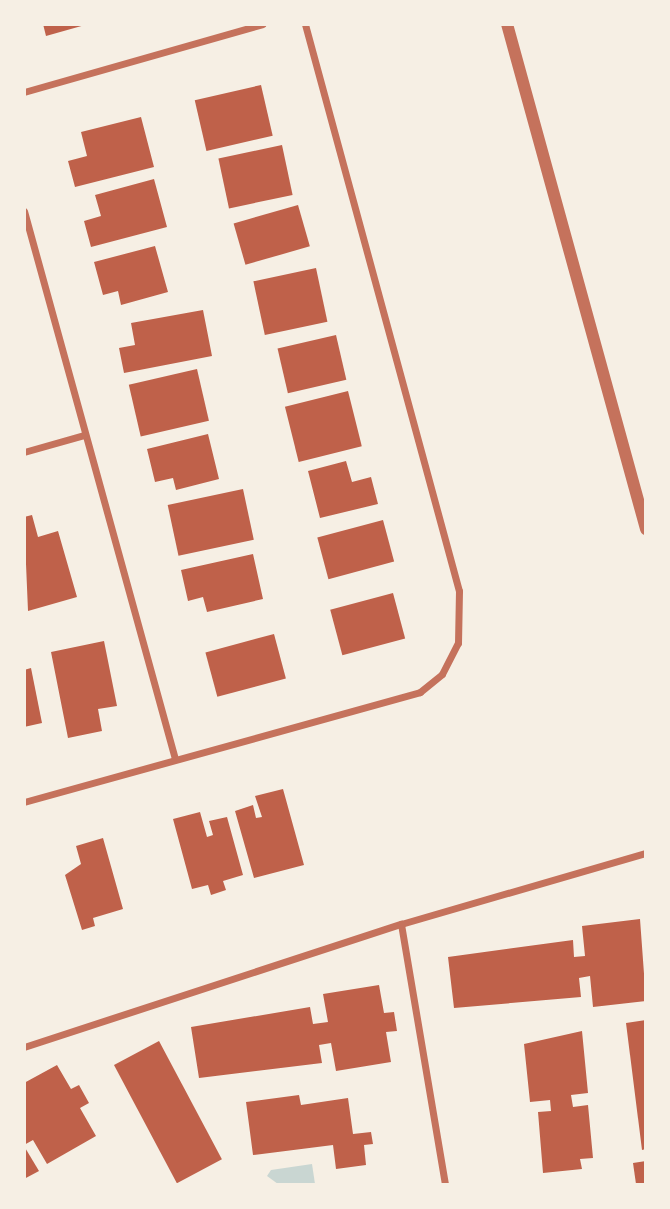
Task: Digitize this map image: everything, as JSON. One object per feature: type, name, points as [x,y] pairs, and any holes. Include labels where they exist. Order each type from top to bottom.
[{"type":"street","points":[[24,92],[263,24]]},
{"type":"street","points":[[24,802],[420,692],[442,674],[458,643],[459,591],[305,24]]},
{"type":"street","points":[[507,24],[646,529]]},
{"type":"street","points":[[24,211],[175,760]]},
{"type":"street","points":[[24,452],[84,435]]},
{"type":"street","points":[[24,1047],[401,924],[646,853]]},
{"type":"street","points":[[401,924],[444,1185]]},
{"type":"shaded area","points":[[312,1164],[315,1184],[278,1184],[267,1176],[271,1170]]},
{"type":"building","points":[[43,24],[85,24],[85,25],[46,36]]},
{"type":"building","points":[[261,85],[273,136],[206,151],[195,100]]},
{"type":"building","points":[[141,117],[154,167],[75,187],[68,161],[87,156],[81,132]]},
{"type":"building","points":[[282,145],[293,195],[229,208],[218,159]]},
{"type":"building","points":[[154,179],[167,227],[91,247],[84,221],[101,216],[95,195]]},
{"type":"building","points":[[298,205],[310,246],[245,265],[234,223]]},
{"type":"building","points":[[155,246],[168,292],[121,305],[118,291],[103,295],[94,262]]},
{"type":"building","points":[[316,268],[327,322],[265,335],[253,281]]},
{"type":"building","points":[[203,310],[212,356],[124,373],[119,348],[135,345],[131,323]]},
{"type":"building","points":[[336,335],[346,380],[288,393],[278,348]]},
{"type":"building","points":[[197,369],[209,421],[141,436],[129,385]]},
{"type":"building","points":[[348,391],[362,446],[299,462],[285,407]]},
{"type":"building","points":[[208,434],[219,479],[176,490],[173,478],[155,482],[147,449]]},
{"type":"building","points":[[346,461],[352,482],[371,477],[378,504],[320,518],[308,471]]},
{"type":"building","points":[[243,489],[254,540],[178,556],[168,505]]},
{"type":"building","points":[[32,515],[38,537],[58,531],[77,597],[28,611],[24,517]]},
{"type":"building","points":[[383,520],[394,562],[328,579],[317,538]]},
{"type":"building","points":[[253,554],[263,599],[207,612],[203,597],[188,601],[181,570]]},
{"type":"building","points":[[393,593],[405,638],[342,655],[330,610]]},
{"type":"building","points":[[274,634],[286,678],[217,697],[205,652]]},
{"type":"building","points":[[104,641],[117,706],[98,709],[102,731],[68,738],[51,652]]},
{"type":"building","points":[[31,668],[42,723],[24,727],[24,670]]},
{"type":"building","points":[[283,789],[304,865],[254,878],[235,811],[253,805],[256,818],[262,817],[255,796]]},
{"type":"building","points":[[200,812],[207,837],[213,835],[209,821],[227,817],[243,875],[223,881],[226,890],[211,895],[208,885],[192,889],[173,819]]},
{"type":"building","points":[[103,838],[123,909],[93,918],[95,926],[82,930],[65,875],[81,864],[76,846]]},
{"type":"building","points":[[640,919],[646,1001],[593,1007],[590,976],[579,978],[581,997],[454,1008],[448,957],[573,940],[574,957],[585,956],[582,926]]},
{"type":"building","points":[[379,985],[384,1013],[394,1012],[397,1031],[386,1032],[391,1062],[336,1071],[331,1043],[319,1045],[322,1063],[199,1078],[191,1027],[310,1007],[313,1024],[328,1022],[323,994]]},
{"type":"building","points":[[646,1020],[646,1149],[642,1150],[626,1023]]},
{"type":"building","points":[[582,1031],[588,1093],[571,1095],[573,1107],[588,1105],[593,1158],[580,1159],[582,1169],[543,1173],[538,1112],[551,1111],[550,1100],[530,1102],[524,1044]]},
{"type":"building","points":[[159,1041],[222,1159],[177,1183],[114,1065]]},
{"type":"building","points":[[57,1065],[71,1089],[79,1085],[89,1103],[80,1108],[96,1136],[47,1164],[33,1140],[24,1145],[24,1083]]},
{"type":"building","points":[[299,1095],[301,1105],[348,1098],[353,1134],[371,1132],[373,1144],[364,1145],[366,1165],[336,1169],[333,1145],[253,1155],[246,1102]]},
{"type":"building","points":[[24,1146],[39,1171],[24,1179]]},
{"type":"building","points":[[646,1161],[646,1184],[636,1184],[633,1163]]}]
